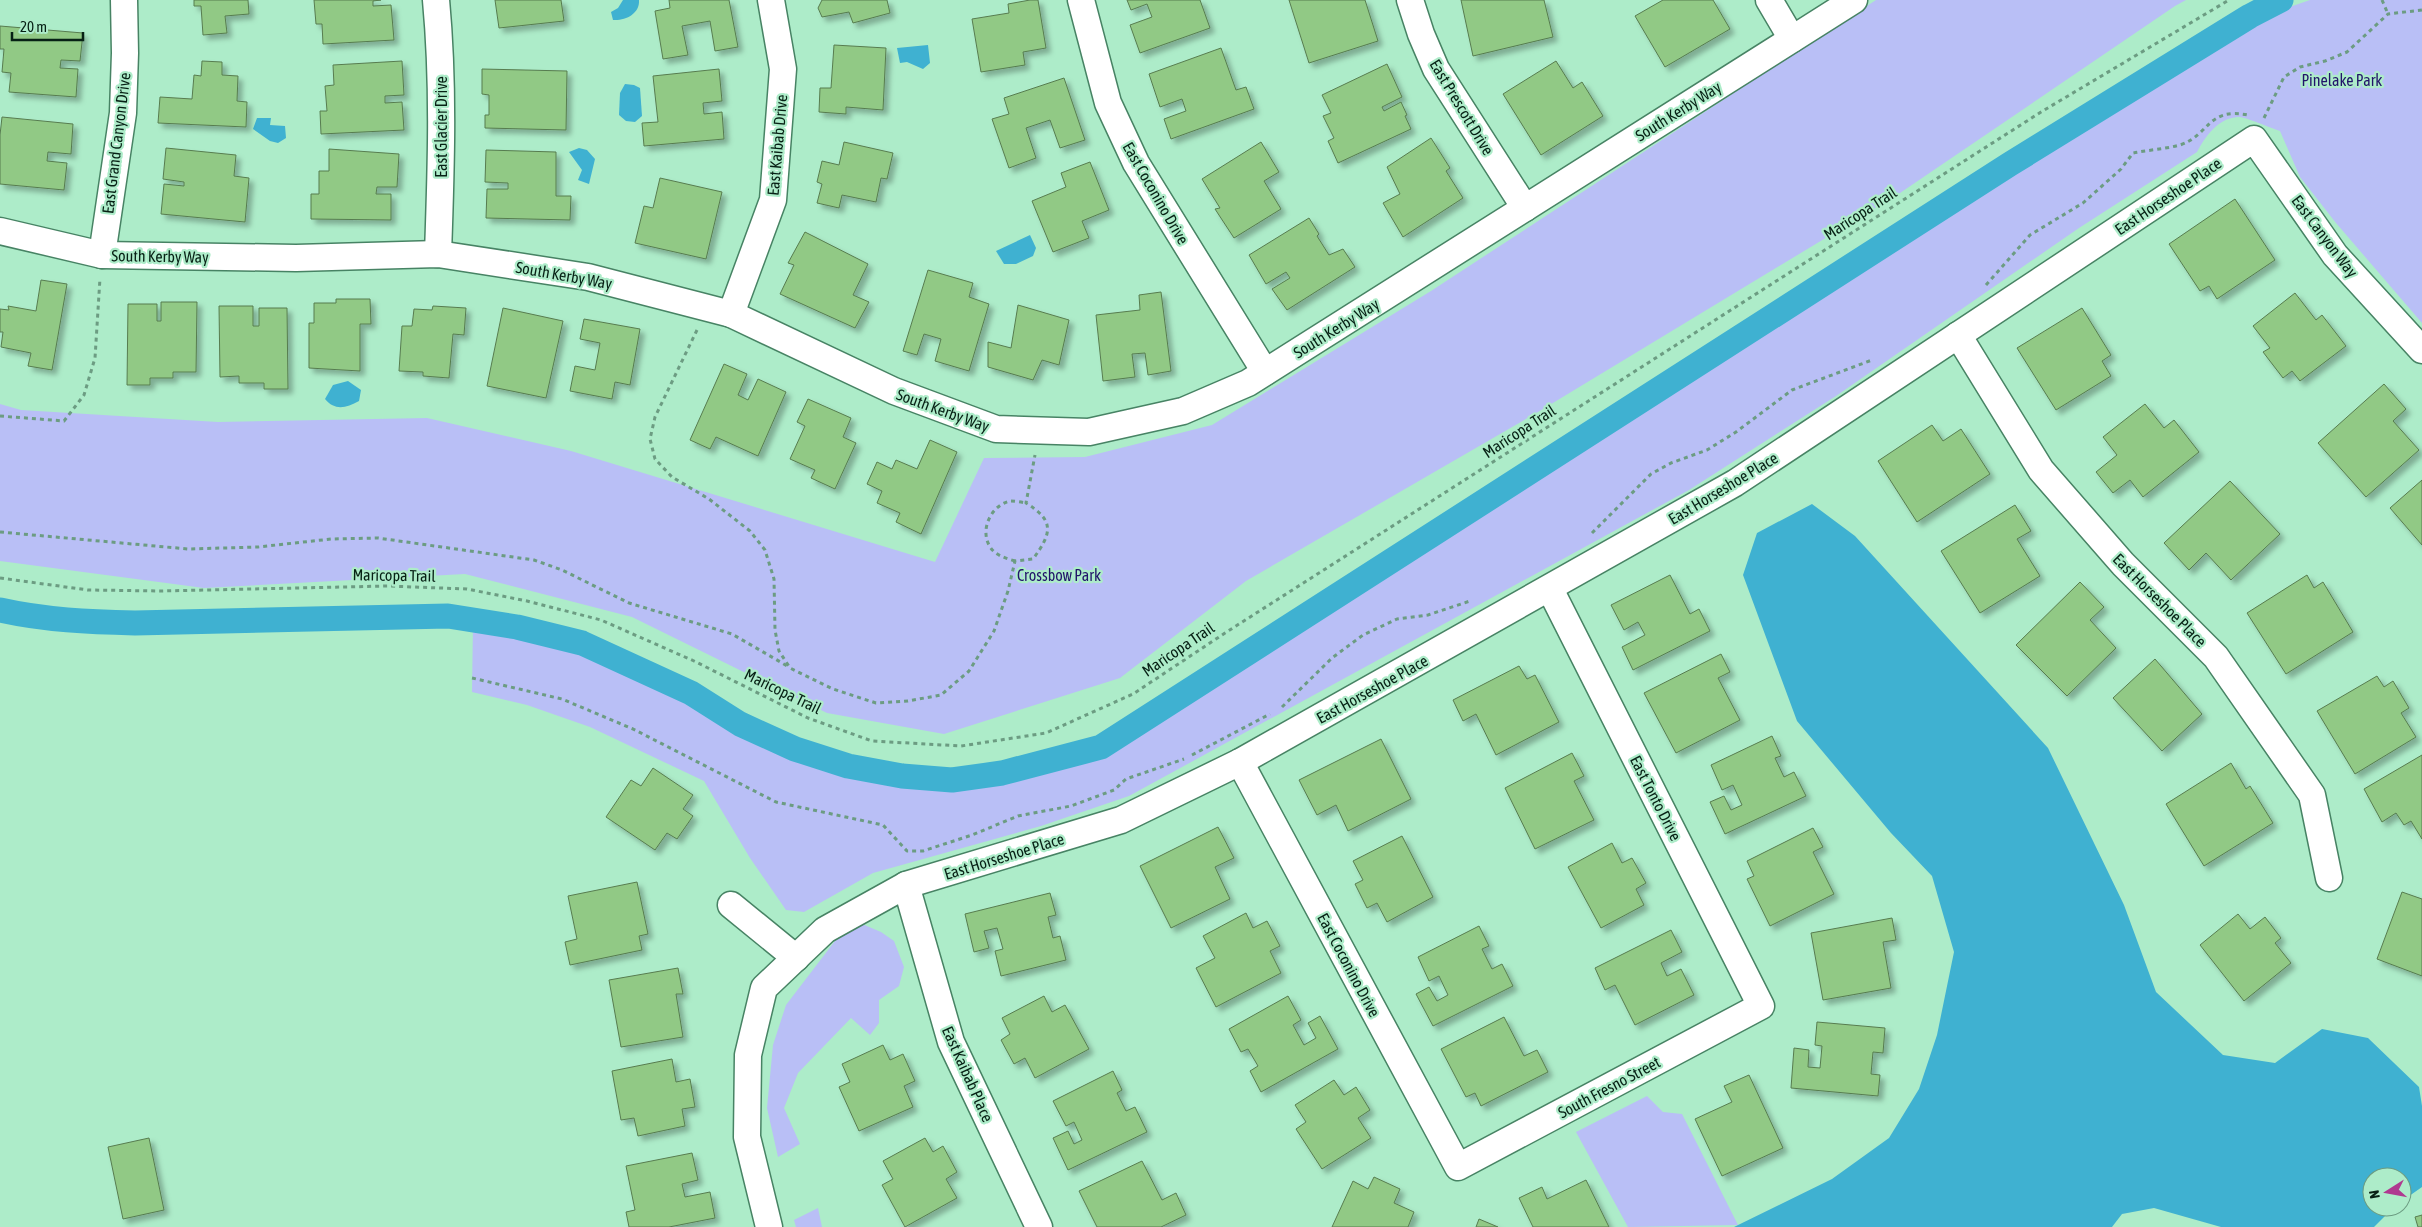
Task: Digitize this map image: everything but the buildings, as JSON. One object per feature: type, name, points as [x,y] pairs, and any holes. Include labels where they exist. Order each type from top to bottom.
[{"type":"street","name":"East Grand Canyon Drive","points":[[102,255],[123,113],[126,53],[124,0]]},
{"type":"street","name":"East Glacier Drive","points":[[436,0],[441,49],[442,131],[438,254]]},
{"type":"street","name":"East Kaibab Drive","points":[[719,311],[773,200],[783,69],[771,0]]},
{"type":"street","name":"East Coconino Drive","points":[[1081,0],[1108,103],[1136,163],[1265,372]]},
{"type":"street","name":"East Prescott Drive","points":[[1410,0],[1421,34],[1436,68],[1525,208]]},
{"type":"street","points":[[1769,0],[1792,39]]},
{"type":"street","name":"South Kerby Way","points":[[0,231],[102,255],[296,258],[438,254],[588,277],[719,311],[894,392],[996,429],[1089,432],[1183,410],[1248,383],[1854,0]]},
{"type":"street","name":"East Horseshoe Place","points":[[769,1227],[747,1137],[748,1055],[764,988],[825,930],[906,885],[1121,820],[1240,762],[1550,589],[1735,483],[1958,336],[2259,128]]},
{"type":"street","name":"East Canyon Way","points":[[2259,128],[2336,255],[2422,350]]},
{"type":"street","name":"East Horseshoe Place","points":[[1958,336],[2041,470],[2123,564],[2216,657],[2312,795],[2329,878]]},
{"type":"street","name":"East Tonto Drive","points":[[1550,589],[1761,1006]]},
{"type":"street","name":"East Coconino Drive","points":[[1240,762],[1458,1167]]},
{"type":"street","name":"East Kaibab Place","points":[[906,885],[951,1042],[1039,1227]]},
{"type":"street","points":[[731,905],[796,958]]},
{"type":"street","name":"South Fresno Street","points":[[1458,1167],[1761,1006]]},
{"type":"path","name":"Maricopa Trail","points":[[0,578],[88,590],[161,591],[388,586],[467,589],[527,601],[601,620],[694,661],[808,718],[872,741],[961,746],[1046,733],[1133,694],[1225,633],[2041,112],[2228,0]]},
{"type":"path","points":[[2382,0],[2388,14]]},
{"type":"path","points":[[1983,288],[2030,236],[2083,203],[2121,168],[2133,153],[2180,144],[2195,137],[2216,116],[2239,113],[2259,128],[2284,76],[2300,67],[2325,61],[2347,52],[2388,14],[2422,10]]},
{"type":"path","points":[[0,416],[64,421],[84,395],[95,358],[102,255]]},
{"type":"path","points":[[719,311],[655,417],[650,439],[655,460],[672,477],[709,499],[743,526],[764,550],[774,579],[775,630],[779,652],[790,668]]},
{"type":"path","points":[[1588,536],[1651,474],[1707,450],[1736,432],[1792,390],[1881,355]]},
{"type":"path","points":[[1026,503],[1040,430]]},
{"type":"path","points":[[1011,501],[1026,503],[1043,513],[1048,528],[1045,543],[1033,558],[1015,561],[1001,557],[989,545],[986,530],[991,514],[1000,505],[1011,501]]},
{"type":"path","points":[[0,532],[188,549],[258,546],[331,539],[378,538],[534,560],[562,570],[629,603],[732,634],[790,668],[833,689],[876,703],[908,702],[941,695],[970,671],[994,631],[1008,591],[1015,561]]},
{"type":"path","points":[[472,678],[562,700],[633,729],[776,802],[883,825],[907,851],[923,851],[972,835],[1018,816],[1072,806],[1098,797],[1114,790],[1126,779],[1185,759],[1285,706],[1332,658],[1363,635],[1397,619],[1428,615],[1478,598]]},
{"type":"green space","name":"Crossbow Park","points":[[1876,0],[2186,0],[1900,193],[1538,412],[1246,581],[1120,678],[944,734],[827,713],[632,617],[465,574],[204,588],[0,561],[0,404],[21,410],[218,422],[427,418],[571,451],[935,562],[984,458],[1085,457],[1212,425],[1431,291]]},
{"type":"green space","name":"Pinelake Park","points":[[2310,0],[2422,0],[2422,323],[2336,223],[2300,177],[2280,131],[2247,119],[2231,118],[2213,129],[2197,152],[2079,228],[1836,396],[1689,490],[1129,796],[1041,826],[873,873],[804,912],[786,910],[750,858],[704,781],[590,727],[527,705],[472,692],[473,623],[553,639],[603,656],[648,677],[757,738],[818,762],[863,774],[927,784],[969,783],[1014,776],[1078,759],[1116,742],[1172,708],[2170,71],[2261,17]]},
{"type":"green space","points":[[862,924],[881,932],[894,941],[904,967],[899,986],[879,1000],[879,1023],[870,1035],[851,1018],[798,1073],[784,1108],[800,1144],[778,1157],[767,1108],[773,1045],[786,1005],[835,941]]},
{"type":"green space","points":[[1647,1096],[1663,1112],[1682,1114],[1738,1225],[1628,1227],[1576,1132]]},
{"type":"green space","points":[[818,1208],[822,1227],[796,1227],[794,1220]]},
{"type":"shaded area","points":[[623,0],[639,0],[639,5],[631,16],[613,20],[611,12],[618,8]]},
{"type":"shaded area","points":[[928,45],[930,63],[923,69],[907,62],[900,63],[897,48]]},
{"type":"shaded area","points":[[625,84],[640,88],[642,116],[635,122],[626,121],[619,115],[620,93]]},
{"type":"shaded area","points":[[257,118],[271,118],[270,125],[285,126],[286,138],[278,143],[270,141],[253,129]]},
{"type":"shaded area","points":[[579,148],[587,150],[595,159],[589,184],[578,180],[582,170],[569,152]]},
{"type":"shaded area","points":[[1030,235],[1036,248],[1033,256],[1016,264],[1004,264],[996,251]]},
{"type":"shaded area","points":[[348,381],[361,390],[359,401],[337,407],[325,399],[333,385]]},
{"type":"shaded area","points":[[1812,504],[1855,536],[2048,748],[2124,905],[2156,992],[2223,1055],[2275,1063],[2322,1029],[2368,1038],[2419,1087],[2422,1106],[2422,1187],[2412,1194],[2412,1167],[2362,1167],[2362,1217],[2384,1217],[2374,1227],[2221,1227],[2154,1208],[2122,1214],[2112,1227],[1734,1227],[1832,1179],[1889,1138],[1919,1089],[1937,1035],[1954,952],[1932,876],[1891,833],[1797,721],[1743,575],[1757,533]]},
{"type":"waterway","points":[[0,610],[50,618],[135,623],[448,616],[517,627],[582,643],[691,693],[740,724],[795,749],[848,766],[902,776],[952,780],[1002,773],[1101,747],[2010,164],[2250,16],[2281,0]]}]
